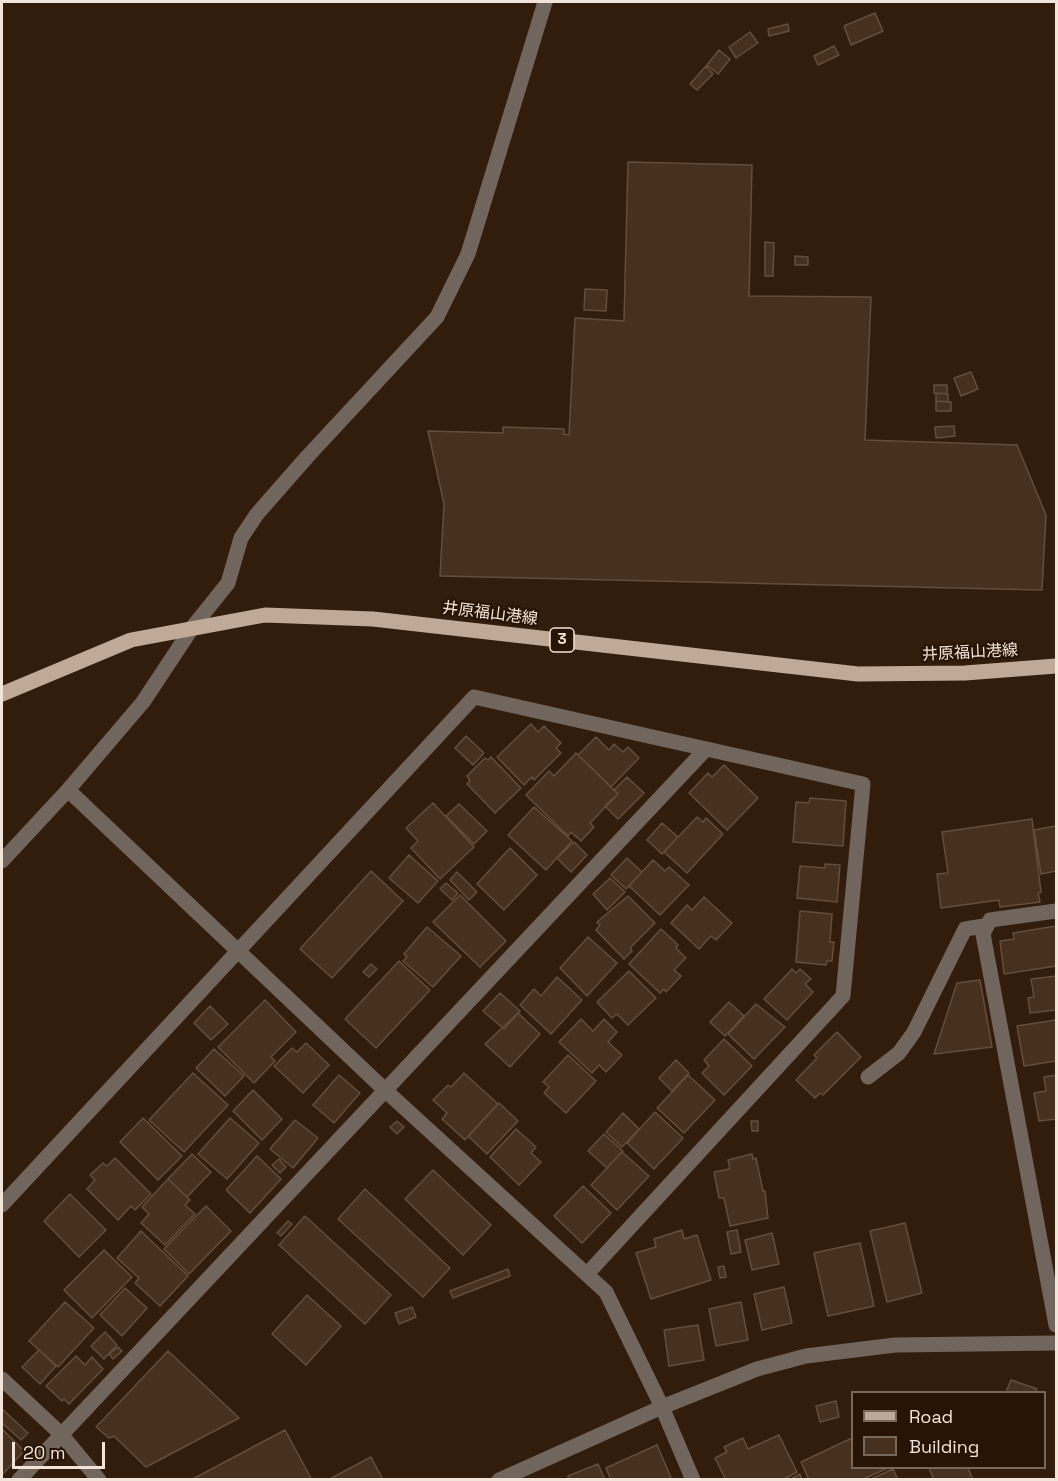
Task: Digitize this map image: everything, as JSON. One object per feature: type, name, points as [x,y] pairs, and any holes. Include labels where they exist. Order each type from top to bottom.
[{"type":"main road","name":"井原福山港線","points":[[2,694],[131,640],[265,615],[373,619],[858,674],[964,673],[1056,666]]},
{"type":"street","points":[[2,861],[143,702],[192,628],[228,583],[242,538],[258,514],[307,457],[437,317],[468,254],[545,2]]},
{"type":"street","points":[[2,1205],[474,697],[862,784],[843,996],[588,1273]]},
{"type":"street","points":[[19,1479],[705,750]]},
{"type":"street","points":[[68,789],[386,1091],[588,1273],[606,1292],[662,1407],[672,1437],[693,1479]]},
{"type":"street","points":[[868,1077],[899,1053],[914,1032],[965,929],[984,926],[990,920],[1056,911]]},
{"type":"street","points":[[984,926],[983,934],[1056,1325]]},
{"type":"street","points":[[499,1479],[662,1407],[757,1369],[816,1354],[895,1345],[1056,1343]]},
{"type":"street","points":[[2,1379],[61,1434],[99,1479]]},
{"type":"building","points":[[875,13],[883,31],[851,45],[844,26]]},
{"type":"building","points":[[788,24],[789,31],[769,36],[768,29]]},
{"type":"building","points":[[750,32],[758,43],[736,58],[729,47]]},
{"type":"building","points":[[834,46],[839,55],[818,65],[814,56]]},
{"type":"building","points":[[719,50],[730,59],[718,74],[707,65]]},
{"type":"building","points":[[706,66],[713,74],[697,90],[690,84]]},
{"type":"building","points":[[628,162],[752,165],[749,296],[871,297],[865,440],[1017,445],[1046,515],[1042,590],[440,576],[444,504],[428,431],[503,433],[503,427],[564,429],[564,434],[569,435],[575,318],[624,321]]},
{"type":"building","points":[[765,242],[774,243],[773,276],[765,276]]},
{"type":"building","points":[[795,256],[808,257],[808,265],[795,265]]},
{"type":"building","points":[[585,289],[607,290],[606,311],[584,310]]},
{"type":"building","points":[[971,372],[978,389],[961,396],[954,378]]},
{"type":"building","points":[[934,385],[947,385],[947,394],[934,393]]},
{"type":"building","points":[[936,393],[948,394],[948,402],[936,401]]},
{"type":"building","points":[[936,401],[951,402],[951,411],[936,411]]},
{"type":"building","points":[[954,426],[955,436],[936,438],[935,427]]},
{"type":"building","points":[[531,724],[538,732],[544,726],[561,743],[556,748],[561,753],[534,780],[532,777],[524,785],[497,757]]},
{"type":"building","points":[[466,736],[484,753],[473,765],[455,748]]},
{"type":"building","points":[[596,737],[609,750],[614,744],[623,752],[628,747],[639,758],[611,787],[578,755]]},
{"type":"building","points":[[576,753],[618,794],[590,823],[594,827],[581,841],[571,832],[568,836],[526,795],[549,771],[554,776]]},
{"type":"building","points":[[491,757],[521,788],[495,813],[467,784],[470,781],[467,776],[485,758],[488,760]]},
{"type":"building","points":[[724,765],[758,798],[727,830],[689,793],[708,773],[712,777]]},
{"type":"building","points":[[627,777],[644,793],[618,819],[605,806],[618,794],[614,790]]},
{"type":"building","points":[[810,798],[846,801],[843,846],[793,842],[796,802],[809,803]]},
{"type":"building","points":[[433,803],[474,847],[440,879],[411,848],[418,841],[406,828]]},
{"type":"building","points":[[459,804],[487,831],[474,844],[446,816]]},
{"type":"building","points":[[534,807],[572,841],[546,870],[508,835]]},
{"type":"building","points":[[697,817],[703,822],[706,818],[723,834],[687,873],[664,852]]},
{"type":"building","points":[[1032,819],[1041,892],[1038,893],[1040,902],[1000,907],[999,900],[941,908],[937,874],[948,873],[942,832]]},
{"type":"building","points":[[662,823],[678,837],[662,854],[647,840]]},
{"type":"building","points":[[1056,826],[1056,871],[1041,874],[1034,830]]},
{"type":"building","points":[[574,842],[587,855],[571,872],[557,858]]},
{"type":"building","points":[[510,848],[537,875],[504,910],[477,884]]},
{"type":"building","points":[[409,855],[438,881],[418,903],[389,878]]},
{"type":"building","points":[[627,858],[642,872],[626,889],[611,875]]},
{"type":"building","points":[[653,860],[665,871],[669,867],[689,885],[660,915],[629,886]]},
{"type":"building","points":[[825,864],[840,865],[837,902],[797,898],[800,866],[825,868]]},
{"type":"building","points":[[371,871],[403,901],[332,978],[300,949]]},
{"type":"building","points":[[457,872],[477,892],[469,900],[450,880]]},
{"type":"building","points":[[610,878],[625,892],[607,910],[593,894]]},
{"type":"building","points":[[446,883],[458,893],[452,900],[440,889]]},
{"type":"building","points":[[460,895],[506,941],[480,967],[433,922]]},
{"type":"building","points":[[628,896],[655,923],[630,948],[632,951],[624,959],[596,930],[600,925],[597,922]]},
{"type":"building","points":[[704,897],[732,923],[716,940],[711,936],[699,949],[671,923],[687,905],[692,910]]},
{"type":"building","points":[[800,911],[832,914],[830,942],[834,942],[832,961],[827,961],[826,965],[796,962]]},
{"type":"building","points":[[1056,926],[1056,966],[1004,974],[1000,941],[1014,939],[1013,933]]},
{"type":"building","points":[[427,927],[461,956],[433,987],[403,961],[407,957],[404,954]]},
{"type":"building","points":[[661,929],[678,945],[676,948],[686,958],[674,970],[681,976],[666,992],[664,989],[660,993],[629,964]]},
{"type":"building","points":[[588,937],[617,963],[587,996],[560,968]]},
{"type":"building","points":[[399,961],[430,990],[376,1048],[345,1019]]},
{"type":"building","points":[[371,964],[377,969],[369,977],[363,972]]},
{"type":"building","points":[[792,969],[796,973],[800,969],[811,979],[805,984],[813,992],[787,1020],[764,999]]},
{"type":"building","points":[[629,971],[656,998],[628,1025],[617,1014],[612,1018],[597,1002]]},
{"type":"building","points":[[1056,976],[1056,1010],[1030,1013],[1028,998],[1034,997],[1031,979]]},
{"type":"building","points":[[557,977],[582,1000],[551,1034],[520,1005],[534,989],[541,996]]},
{"type":"building","points":[[980,980],[992,1047],[934,1054],[957,983]]},
{"type":"building","points":[[500,993],[520,1011],[504,1029],[483,1011]]},
{"type":"building","points":[[265,1000],[296,1032],[271,1057],[275,1061],[254,1083],[218,1047]]},
{"type":"building","points":[[729,1002],[744,1016],[725,1036],[710,1022]]},
{"type":"building","points":[[756,1004],[785,1027],[754,1059],[728,1034]]},
{"type":"building","points":[[210,1006],[228,1024],[211,1040],[194,1023]]},
{"type":"building","points":[[518,1013],[540,1034],[510,1067],[485,1044]]},
{"type":"building","points":[[581,1019],[593,1031],[604,1019],[617,1032],[608,1042],[622,1055],[606,1072],[599,1065],[592,1073],[559,1042]]},
{"type":"building","points":[[1056,1020],[1056,1061],[1024,1066],[1017,1026]]},
{"type":"building","points":[[837,1032],[861,1057],[823,1095],[820,1093],[815,1098],[796,1080],[817,1058],[814,1055]]},
{"type":"building","points":[[724,1039],[752,1066],[724,1095],[702,1073],[709,1066],[704,1060]]},
{"type":"building","points":[[306,1043],[329,1065],[303,1093],[274,1066],[292,1048],[297,1052]]},
{"type":"building","points":[[214,1049],[244,1076],[225,1096],[196,1068]]},
{"type":"building","points":[[568,1055],[596,1081],[566,1113],[544,1093],[549,1087],[543,1082]]},
{"type":"building","points":[[676,1060],[689,1073],[672,1091],[659,1078]]},
{"type":"building","points":[[193,1073],[228,1105],[184,1152],[149,1120]]},
{"type":"building","points":[[464,1073],[498,1104],[465,1140],[442,1119],[447,1113],[433,1100],[448,1085],[451,1087]]},
{"type":"building","points":[[339,1075],[360,1093],[334,1123],[313,1105]]},
{"type":"building","points":[[688,1075],[715,1100],[684,1133],[657,1108]]},
{"type":"building","points":[[1056,1075],[1056,1119],[1039,1121],[1034,1093],[1046,1091],[1044,1077]]},
{"type":"building","points":[[253,1090],[282,1119],[262,1140],[233,1111]]},
{"type":"building","points":[[499,1103],[518,1121],[487,1154],[468,1136]]},
{"type":"building","points":[[655,1112],[683,1138],[654,1169],[627,1143]]},
{"type":"building","points":[[623,1113],[639,1129],[622,1147],[606,1132]]},
{"type":"building","points":[[143,1118],[182,1156],[158,1180],[120,1142]]},
{"type":"building","points":[[230,1118],[259,1143],[227,1179],[198,1154]]},
{"type":"building","points":[[295,1120],[318,1138],[293,1168],[270,1149]]},
{"type":"building","points":[[397,1121],[404,1127],[397,1134],[390,1127]]},
{"type":"building","points":[[751,1121],[758,1121],[758,1131],[752,1131]]},
{"type":"building","points":[[516,1129],[536,1147],[531,1153],[541,1162],[519,1185],[490,1157]]},
{"type":"building","points":[[604,1134],[623,1151],[607,1168],[588,1151]]},
{"type":"building","points":[[622,1152],[649,1176],[617,1210],[591,1185]]},
{"type":"building","points":[[192,1154],[211,1172],[187,1197],[168,1179]]},
{"type":"building","points":[[752,1154],[753,1159],[756,1158],[763,1191],[765,1191],[768,1218],[730,1226],[724,1198],[719,1198],[714,1172],[730,1169],[728,1160]]},
{"type":"building","points":[[257,1156],[281,1179],[250,1213],[226,1190]]},
{"type":"building","points":[[115,1158],[151,1194],[135,1210],[131,1206],[118,1220],[87,1189],[95,1180],[90,1175],[103,1163],[107,1166]]},
{"type":"building","points":[[279,1159],[286,1167],[280,1173],[272,1165]]},
{"type":"building","points":[[433,1170],[491,1225],[463,1255],[405,1199]]},
{"type":"building","points":[[168,1179],[190,1200],[185,1205],[195,1214],[165,1245],[141,1223],[149,1214],[142,1207]]},
{"type":"building","points":[[583,1186],[611,1213],[582,1243],[554,1216]]},
{"type":"building","points":[[365,1189],[450,1268],[423,1297],[338,1219]]},
{"type":"building","points":[[70,1194],[106,1230],[79,1257],[44,1221]]},
{"type":"building","points":[[206,1206],[231,1231],[189,1274],[164,1249]]},
{"type":"building","points":[[305,1216],[391,1295],[365,1324],[279,1245]]},
{"type":"building","points":[[288,1221],[292,1224],[281,1236],[277,1233]]},
{"type":"building","points":[[905,1223],[922,1293],[887,1302],[870,1231]]},
{"type":"building","points":[[682,1230],[684,1239],[697,1235],[711,1280],[651,1299],[636,1253],[656,1247],[654,1239]]},
{"type":"building","points":[[737,1230],[741,1252],[731,1254],[727,1232]]},
{"type":"building","points":[[141,1231],[188,1276],[160,1306],[135,1283],[139,1278],[117,1258]]},
{"type":"building","points":[[772,1233],[779,1264],[752,1270],[745,1240]]},
{"type":"building","points":[[860,1243],[874,1306],[828,1316],[814,1253]]},
{"type":"building","points":[[104,1250],[132,1277],[92,1318],[64,1290]]},
{"type":"building","points":[[724,1266],[726,1277],[720,1278],[718,1267]]},
{"type":"building","points":[[508,1269],[510,1276],[453,1298],[450,1291]]},
{"type":"building","points":[[784,1287],[792,1323],[762,1330],[754,1294]]},
{"type":"building","points":[[125,1288],[147,1308],[122,1336],[100,1315]]},
{"type":"building","points":[[307,1295],[341,1326],[306,1365],[272,1334]]},
{"type":"building","points":[[65,1302],[94,1328],[58,1367],[29,1341]]},
{"type":"building","points":[[741,1302],[748,1340],[716,1346],[709,1309]]},
{"type":"building","points":[[412,1307],[416,1317],[399,1324],[395,1313]]},
{"type":"building","points":[[698,1325],[704,1360],[669,1366],[664,1330]]},
{"type":"building","points":[[105,1332],[117,1345],[104,1359],[91,1346]]},
{"type":"building","points":[[118,1347],[122,1351],[113,1359],[109,1354]]},
{"type":"building","points":[[39,1350],[56,1366],[40,1384],[22,1367]]},
{"type":"building","points":[[168,1351],[239,1418],[146,1467],[114,1436],[109,1438],[96,1427]]},
{"type":"building","points":[[76,1356],[85,1365],[92,1357],[103,1369],[69,1404],[64,1399],[62,1401],[46,1386]]},
{"type":"building","points":[[1011,1380],[1037,1389],[1036,1391],[1006,1391]]},
{"type":"building","points":[[836,1401],[839,1417],[820,1422],[816,1406]]},
{"type":"building","points":[[2,1409],[28,1433],[21,1440],[2,1423]]},
{"type":"building","points":[[2,1429],[24,1451],[2,1475]]},
{"type":"building","points":[[285,1430],[312,1480],[191,1480]]},
{"type":"building","points":[[779,1435],[797,1472],[782,1480],[726,1480],[715,1458],[727,1452],[724,1447],[743,1438],[748,1449]]},
{"type":"building","points":[[851,1438],[851,1469],[886,1469],[861,1480],[809,1480],[801,1462]]},
{"type":"building","points":[[657,1445],[672,1480],[611,1480],[606,1468]]},
{"type":"building","points":[[371,1457],[383,1480],[328,1480]]},
{"type":"building","points":[[598,1464],[605,1480],[569,1480],[568,1476]]},
{"type":"building","points":[[893,1469],[898,1480],[871,1479]]},
{"type":"building","points":[[929,1469],[968,1469],[973,1480],[934,1480]]},
{"type":"building","points":[[800,1474],[802,1480],[789,1480]]}]
